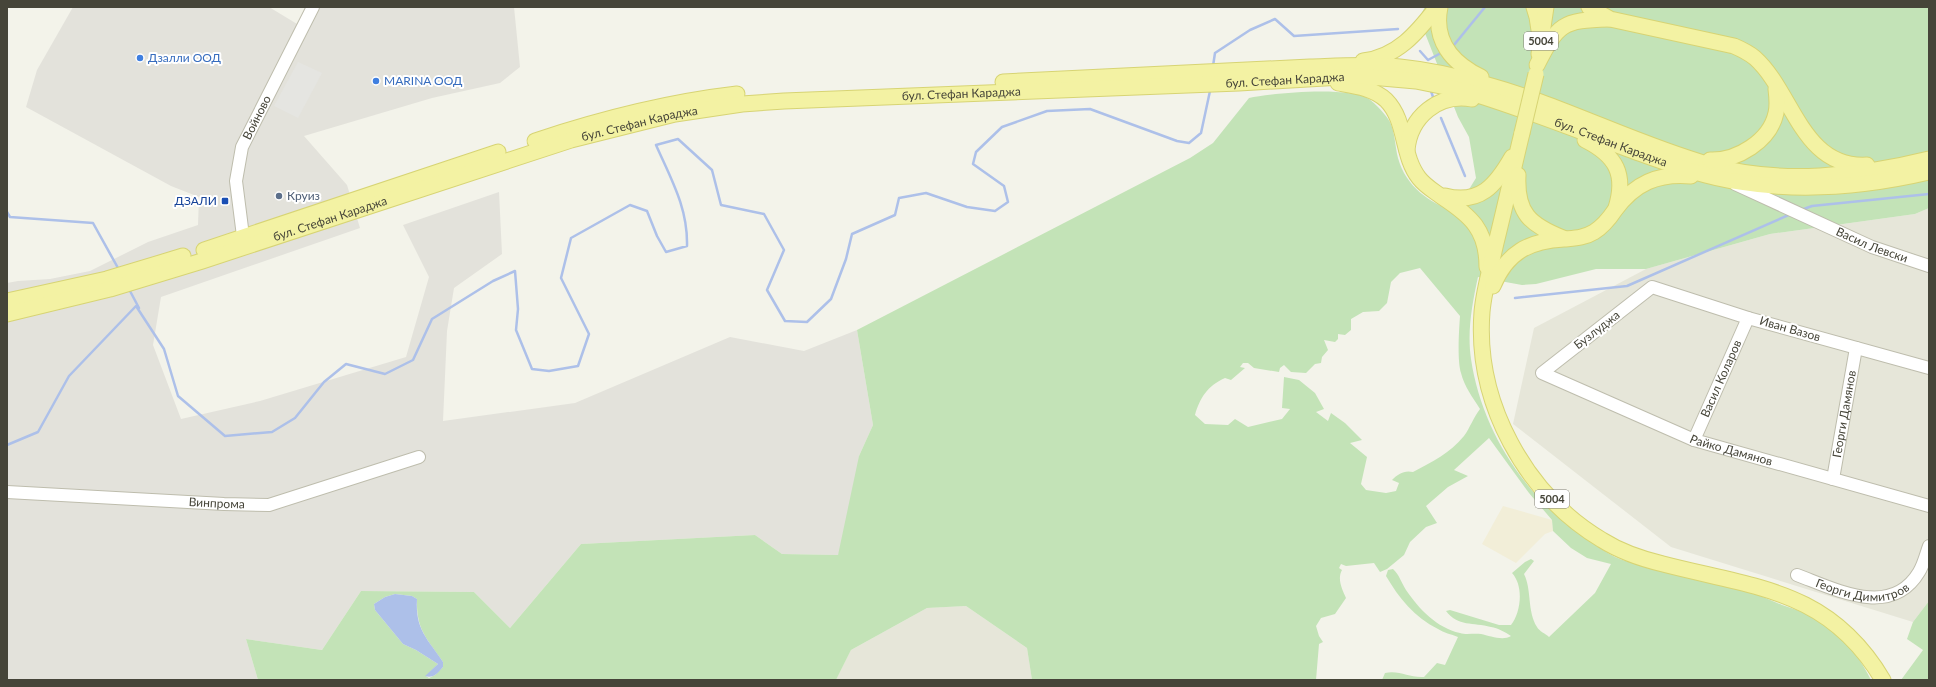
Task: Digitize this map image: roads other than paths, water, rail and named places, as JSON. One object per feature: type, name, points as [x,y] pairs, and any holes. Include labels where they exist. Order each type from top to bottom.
[{"type":"main road","points":[[1310,73],[1365,61],[1393,51],[1411,38],[1436,7]]},
{"type":"main road","points":[[1440,7],[1438,21],[1441,36],[1451,56],[1468,71],[1512,100]]},
{"type":"main road","points":[[1534,7],[1539,28],[1537,70]]},
{"type":"main road","name":"5004","points":[[1546,7],[1537,70],[1487,280],[1482,310],[1482,340],[1487,378],[1505,433],[1515,452],[1538,484],[1570,516],[1602,541],[1636,556],[1770,590],[1820,612],[1840,626],[1854,641],[1869,658],[1883,680]]},
{"type":"main road","points":[[1589,7],[1610,19]]},
{"type":"main road","points":[[1537,70],[1553,36],[1564,26],[1578,20],[1610,19],[1734,46],[1755,58],[1775,84],[1800,124],[1818,147],[1831,158],[1845,163],[1865,165],[1929,159]]},
{"type":"main road","name":"бул. Стефан Караджа","points":[[7,314],[110,289],[568,130],[619,116],[688,101],[784,90],[1310,73],[1360,66],[1400,67],[1452,76],[1512,100],[1711,165],[1726,168],[1792,175],[1831,175],[1870,172],[1929,159]]},
{"type":"main road","points":[[1310,73],[1360,87],[1382,96],[1389,103],[1395,113],[1407,155],[1418,177],[1426,186],[1466,213],[1476,224],[1485,252],[1487,280]]},
{"type":"main road","points":[[1673,152],[1717,160],[1732,158],[1746,151],[1766,133],[1774,120],[1778,100],[1775,84]]},
{"type":"main road","points":[[1407,155],[1409,137],[1413,126],[1421,116],[1437,103],[1452,99],[1466,98],[1512,100]]},
{"type":"main road","name":"бул. Стефан Караджа","points":[[1512,100],[1542,118],[1683,168],[1723,179],[1773,186],[1838,185],[1894,179],[1929,172]]},
{"type":"main road","points":[[1542,118],[1596,146],[1609,158],[1620,178],[1621,190],[1616,209]]},
{"type":"main road","points":[[1437,194],[1462,199],[1475,197],[1496,182],[1521,138]]},
{"type":"main road","points":[[1521,138],[1517,188],[1522,208],[1534,224],[1547,232],[1564,239]]},
{"type":"main road","points":[[1482,310],[1500,270],[1513,255],[1535,243],[1582,237],[1594,232],[1608,220],[1616,209],[1643,184],[1657,177],[1676,175],[1723,179]]},
{"type":"main road","name":"бул. Стефан Караджа","points":[[7,301],[107,279],[246,241]]},
{"type":"street","name":"Войново","points":[[246,241],[236,181],[242,147],[313,7]]},
{"type":"street","name":"Васил Левски","points":[[1723,179],[1872,247],[1929,266]]},
{"type":"street","points":[[1773,186],[1786,207]]},
{"type":"street","name":"Иван Вазов","points":[[1652,287],[1748,318],[1929,368]]},
{"type":"street","name":"Бузлуджа","points":[[1542,373],[1652,287]]},
{"type":"street","name":"Васил Коларов","points":[[1694,440],[1748,318]]},
{"type":"street","name":"Георги Дамянов","points":[[1833,479],[1856,348]]},
{"type":"street","name":"Райко Дамянов","points":[[1542,373],[1694,440],[1929,506]]},
{"type":"street","name":"Винпрома","points":[[7,492],[224,504],[269,505],[419,457]]},
{"type":"street","name":"Георги Димитров","points":[[1797,575],[1854,595],[1874,598],[1885,597],[1900,591],[1920,572],[1929,546]]},
{"type":"water","points":[[395,594],[412,596],[417,599],[418,619],[420,626],[443,662],[443,667],[433,676],[425,676],[438,664],[416,650],[403,644],[375,610],[374,604],[385,597]]},
{"type":"waterway","points":[[1454,45],[1485,7]]},
{"type":"waterway","points":[[1213,66],[1215,53],[1250,30],[1275,19],[1294,36],[1398,29]]},
{"type":"waterway","points":[[1420,51],[1428,60],[1441,53]]},
{"type":"waterway","points":[[7,445],[38,432],[69,376],[136,306],[164,349],[178,396],[225,436],[272,432],[295,418],[324,382],[346,364],[385,374],[413,360],[432,319],[493,281],[515,271],[518,309],[516,330],[532,369],[549,371],[578,366],[589,334],[561,278],[571,238],[630,205],[647,211],[657,236],[666,252],[687,246],[687,232],[682,206],[656,145],[678,139],[712,170],[721,205],[764,214],[784,250],[767,290],[785,321],[807,322],[831,299],[846,259],[852,234],[895,215],[899,198],[926,193],[967,207],[995,211],[1008,202],[1004,186],[973,164],[976,152],[1002,127],[1047,111],[1090,109],[1177,141],[1189,143],[1201,133],[1210,91]]},
{"type":"waterway","points":[[1431,91],[1433,97]]},
{"type":"waterway","points":[[1441,118],[1465,176]]},
{"type":"waterway","points":[[1801,210],[1812,206],[1929,194]]},
{"type":"waterway","points":[[7,212],[10,217],[93,223],[118,268]]},
{"type":"waterway","points":[[1515,298],[1627,286],[1791,214]]},
{"type":"waterway","points":[[130,291],[139,308]]},
{"type":"place","name":"Дзалли ООД","points":[[140,58]]},
{"type":"place","name":"MARINA ООД","points":[[376,81]]},
{"type":"place","name":"Круиз","points":[[279,196]]},
{"type":"place","name":"ДЗАЛИ","points":[[225,201]]}]
